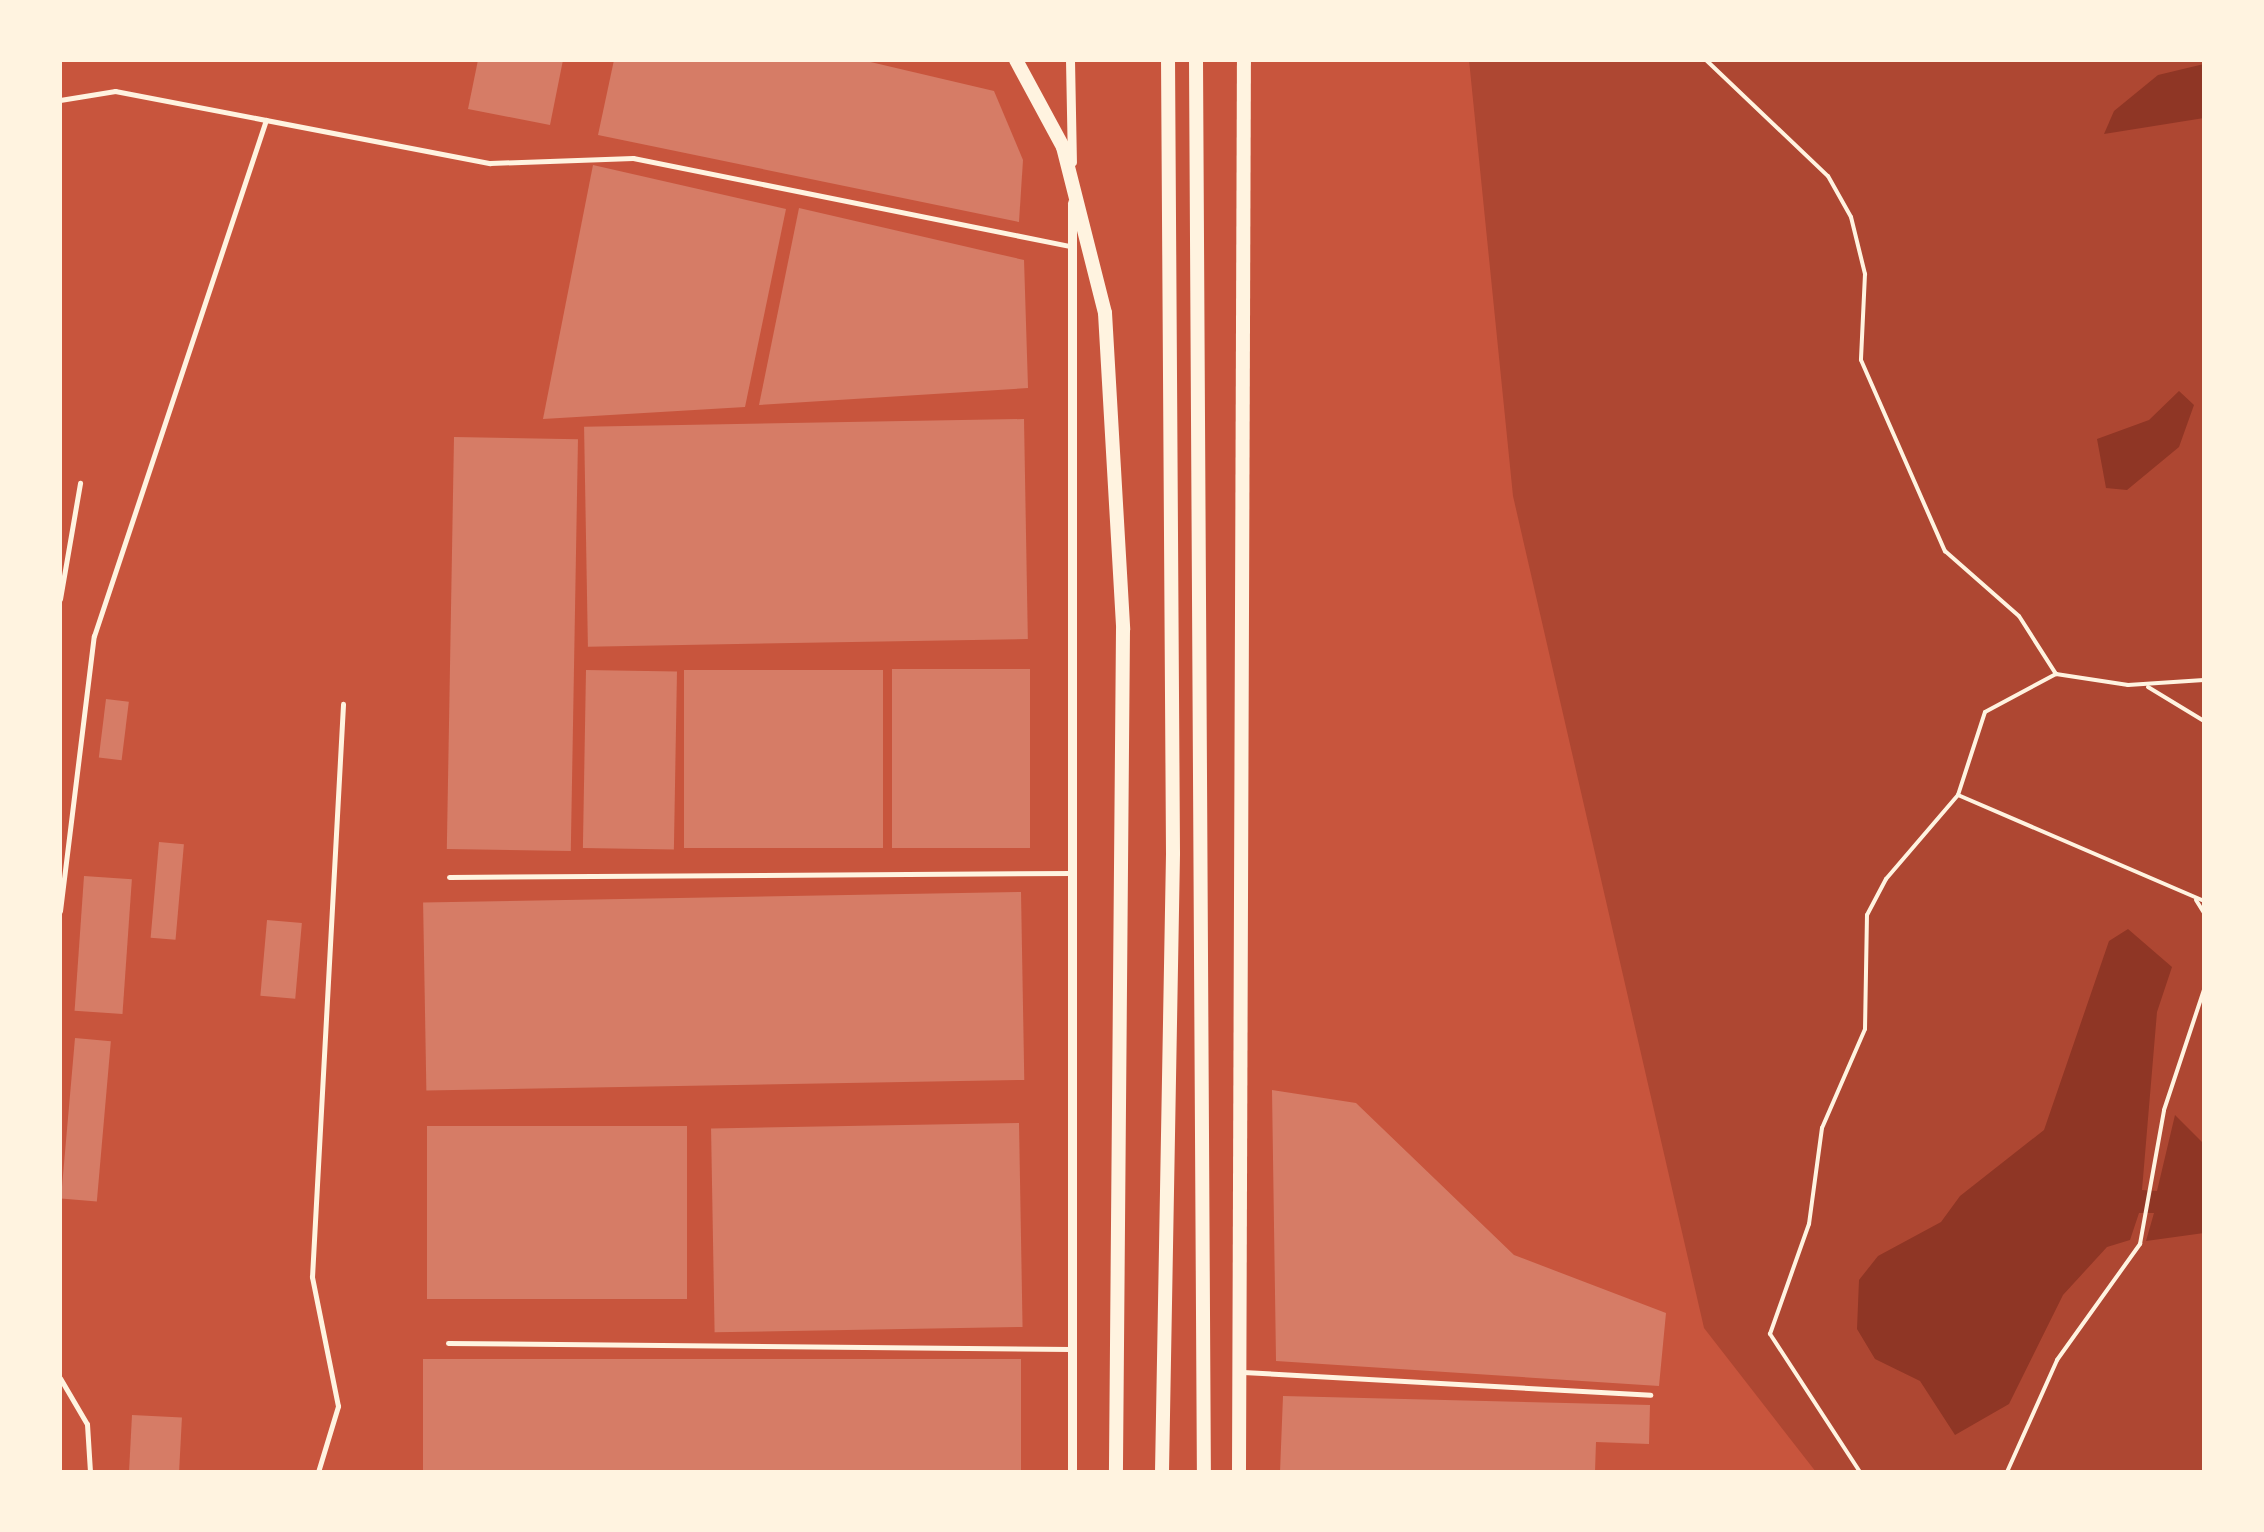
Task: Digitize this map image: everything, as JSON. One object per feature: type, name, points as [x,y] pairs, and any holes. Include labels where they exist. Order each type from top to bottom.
[{"type":"main road","points":[[1016,60],[1063,148],[1105,313],[1123,629],[1116,1472]]},
{"type":"main road","points":[[1162,1472],[1173,854],[1168,60]]},
{"type":"main road","points":[[1196,60],[1204,1472]]},
{"type":"main road","points":[[1240,1472],[1244,60]]},
{"type":"street","points":[[1070,60],[1076,873],[1072,1472]]},
{"type":"lane","points":[[60,100],[89,91],[158,98],[490,162],[633,158],[1073,247]]},
{"type":"lane","points":[[60,911],[98,621],[266,120]]},
{"type":"lane","points":[[60,599],[80,483]]},
{"type":"lane","points":[[318,1472],[338,1406],[312,1277],[342,704]]},
{"type":"lane","points":[[449,877],[1076,873]]},
{"type":"lane","points":[[448,1344],[1073,1349]]},
{"type":"lane","points":[[1239,1371],[1650,1395]]},
{"type":"lane","points":[[60,1378],[87,1424],[90,1472]]},
{"type":"path","points":[[1706,60],[1828,176],[1865,274],[1861,360],[1896,446],[1945,551],[2019,616],[2056,674]]},
{"type":"path","points":[[1860,1472],[1770,1334],[1808,1224],[1822,1128],[1865,1028],[1868,915],[1886,879],[1958,795],[1985,712],[2056,674],[2146,685],[2204,680]]},
{"type":"path","points":[[2146,685],[2204,720]]},
{"type":"path","points":[[1958,795],[2204,901]]},
{"type":"path","points":[[2194,898],[2204,913]]},
{"type":"path","points":[[2006,1472],[2056,1360],[2140,1244],[2164,1110],[2204,990]]},
{"type":"shaded area","points":[[1469,60],[2204,60],[2204,1472],[1816,1472],[1704,1328],[1513,496]]},
{"type":"shaded area","points":[[2204,64],[2204,118],[2104,134],[2114,111],[2158,75]]},
{"type":"shaded area","points":[[2179,391],[2194,405],[2179,447],[2127,490],[2106,488],[2097,439],[2149,420]]},
{"type":"shaded area","points":[[2128,929],[2172,967],[2157,1012],[2142,1190],[2157,1191],[2175,1115],[2204,1144],[2204,1233],[2146,1241],[2154,1213],[2139,1213],[2130,1240],[2107,1247],[2063,1295],[2009,1404],[1955,1435],[1920,1381],[1875,1359],[1857,1329],[1859,1280],[1878,1256],[1941,1222],[1960,1196],[2044,1130],[2109,941]]},
{"type":"building","points":[[478,60],[563,60],[550,125],[468,109]]},
{"type":"building","points":[[614,60],[862,60],[994,91],[1023,160],[1019,222],[598,135]]},
{"type":"building","points":[[593,165],[786,209],[745,407],[543,419]]},
{"type":"building","points":[[799,208],[1024,260],[1028,388],[759,405]]},
{"type":"building","points":[[1024,419],[1028,639],[588,647],[584,427]]},
{"type":"building","points":[[454,437],[578,439],[571,851],[447,849]]},
{"type":"building","points":[[892,669],[1030,669],[1030,848],[892,848]]},
{"type":"building","points":[[586,670],[677,672],[674,850],[583,848]]},
{"type":"building","points":[[684,670],[883,670],[883,848],[684,848]]},
{"type":"building","points":[[106,699],[129,702],[122,760],[99,758]]},
{"type":"building","points":[[159,842],[184,844],[176,940],[151,938]]},
{"type":"building","points":[[84,876],[132,879],[122,1014],[75,1011]]},
{"type":"building","points":[[1021,892],[1024,1080],[426,1090],[423,902]]},
{"type":"building","points":[[267,920],[302,923],[295,999],[260,996]]},
{"type":"building","points":[[75,1038],[111,1041],[97,1202],[61,1198]]},
{"type":"building","points":[[1272,1090],[1356,1103],[1514,1255],[1666,1313],[1659,1386],[1276,1361]]},
{"type":"building","points":[[1019,1123],[1023,1327],[715,1332],[711,1128]]},
{"type":"building","points":[[427,1126],[687,1126],[687,1299],[427,1299]]},
{"type":"building","points":[[423,1359],[1021,1359],[1021,1472],[423,1472]]},
{"type":"building","points":[[1283,1396],[1650,1405],[1649,1444],[1596,1442],[1595,1472],[1280,1472]]},
{"type":"building","points":[[132,1415],[182,1418],[179,1472],[129,1472]]}]
